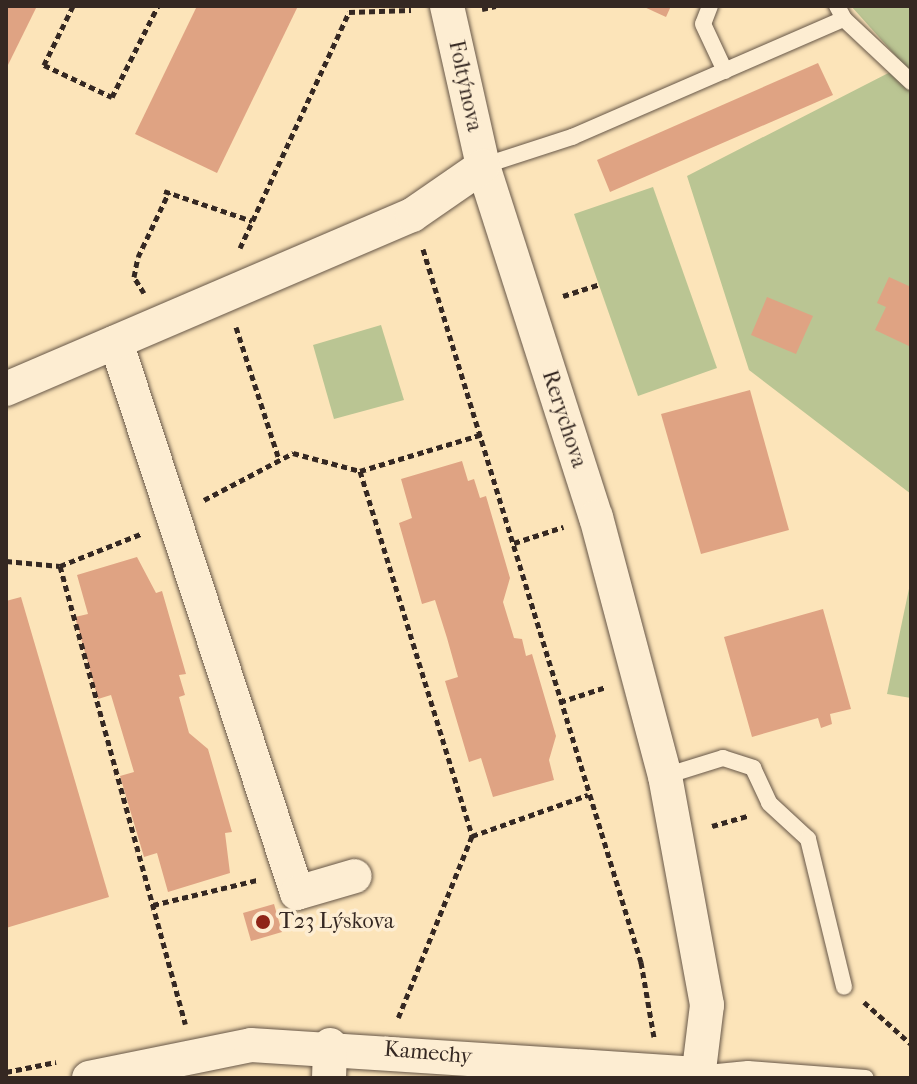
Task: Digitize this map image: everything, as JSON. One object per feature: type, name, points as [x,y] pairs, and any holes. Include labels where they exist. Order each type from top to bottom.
[{"type":"street","name":"Foltýnova","points":[[447,6],[483,166]]},
{"type":"street","points":[[6,389],[412,215],[483,166]]},
{"type":"street","name":"Rerychova","points":[[483,166],[596,517],[679,835],[707,1005],[697,1076]]},
{"type":"street","points":[[116,342],[297,893],[355,876]]},
{"type":"street","name":"Kamechy","points":[[89,1078],[251,1045],[329,1062],[697,1076]]},
{"type":"lane","points":[[710,6],[703,24],[725,71]]},
{"type":"lane","points":[[483,166],[572,137],[725,71],[840,13],[911,82]]},
{"type":"lane","points":[[665,776],[734,759],[759,776],[769,803],[808,839],[844,987]]},
{"type":"lane","name":"Kamechy","points":[[697,1076],[748,1069],[866,1078]]},
{"type":"path","points":[[73,6],[44,65],[112,97],[158,6]]},
{"type":"path","points":[[250,249],[237,255],[349,12],[420,6]]},
{"type":"path","points":[[145,294],[134,277],[138,257],[166,191],[252,221]]},
{"type":"path","points":[[412,215],[483,434],[560,702],[641,962],[654,1042]]},
{"type":"path","points":[[557,298],[599,284]]},
{"type":"path","points":[[133,299],[158,288]]},
{"type":"path","points":[[226,295],[279,459]]},
{"type":"path","points":[[191,509],[293,453],[360,471],[483,434]]},
{"type":"path","points":[[360,471],[472,836],[395,1027]]},
{"type":"path","points":[[514,543],[596,517]]},
{"type":"path","points":[[6,561],[60,566],[150,530],[155,545]]},
{"type":"path","points":[[60,566],[189,1036]]},
{"type":"path","points":[[560,702],[616,684]]},
{"type":"path","points":[[472,836],[588,795]]},
{"type":"path","points":[[679,835],[769,803]]},
{"type":"path","points":[[153,905],[259,880],[255,865]]},
{"type":"path","points":[[844,987],[911,1044]]},
{"type":"green space","points":[[851,6],[911,6],[911,494],[749,370],[687,176],[904,65]]},
{"type":"green space","points":[[653,187],[717,368],[638,396],[574,214]]},
{"type":"green space","points":[[381,325],[404,400],[334,419],[313,345]]},
{"type":"green space","points":[[911,579],[911,698],[887,694]]},
{"type":"building","points":[[6,6],[37,6],[6,69]]},
{"type":"building","points":[[197,6],[298,6],[217,173],[135,134]]},
{"type":"building","points":[[642,6],[671,6],[666,17]]},
{"type":"building","points":[[818,63],[833,95],[610,192],[597,160]]},
{"type":"building","points":[[889,277],[911,287],[911,347],[875,330],[886,307],[877,303]]},
{"type":"building","points":[[767,297],[813,316],[796,354],[751,335]]},
{"type":"building","points":[[750,390],[789,530],[701,554],[661,414]]},
{"type":"building","points":[[462,461],[468,481],[474,479],[480,498],[486,496],[510,578],[503,602],[514,638],[522,639],[526,656],[532,654],[556,736],[549,760],[554,780],[493,797],[481,758],[469,762],[445,681],[458,677],[447,638],[435,600],[422,604],[399,523],[412,518],[401,479]]},
{"type":"building","points":[[137,557],[156,593],[162,591],[186,674],[179,675],[185,695],[179,697],[189,733],[208,749],[232,832],[225,833],[230,873],[168,892],[157,853],[144,857],[120,776],[134,772],[111,695],[98,699],[75,617],[88,614],[77,575]]},
{"type":"building","points":[[21,597],[109,897],[6,928],[6,601]]},
{"type":"building","points":[[823,609],[851,709],[830,714],[832,724],[821,728],[818,718],[752,737],[724,637]]},
{"type":"building","name":"T23 Lýskova","points":[[274,904],[282,932],[251,941],[243,913]]},
{"type":"place","name":"T23 Lýskova","points":[[263,922]]}]
